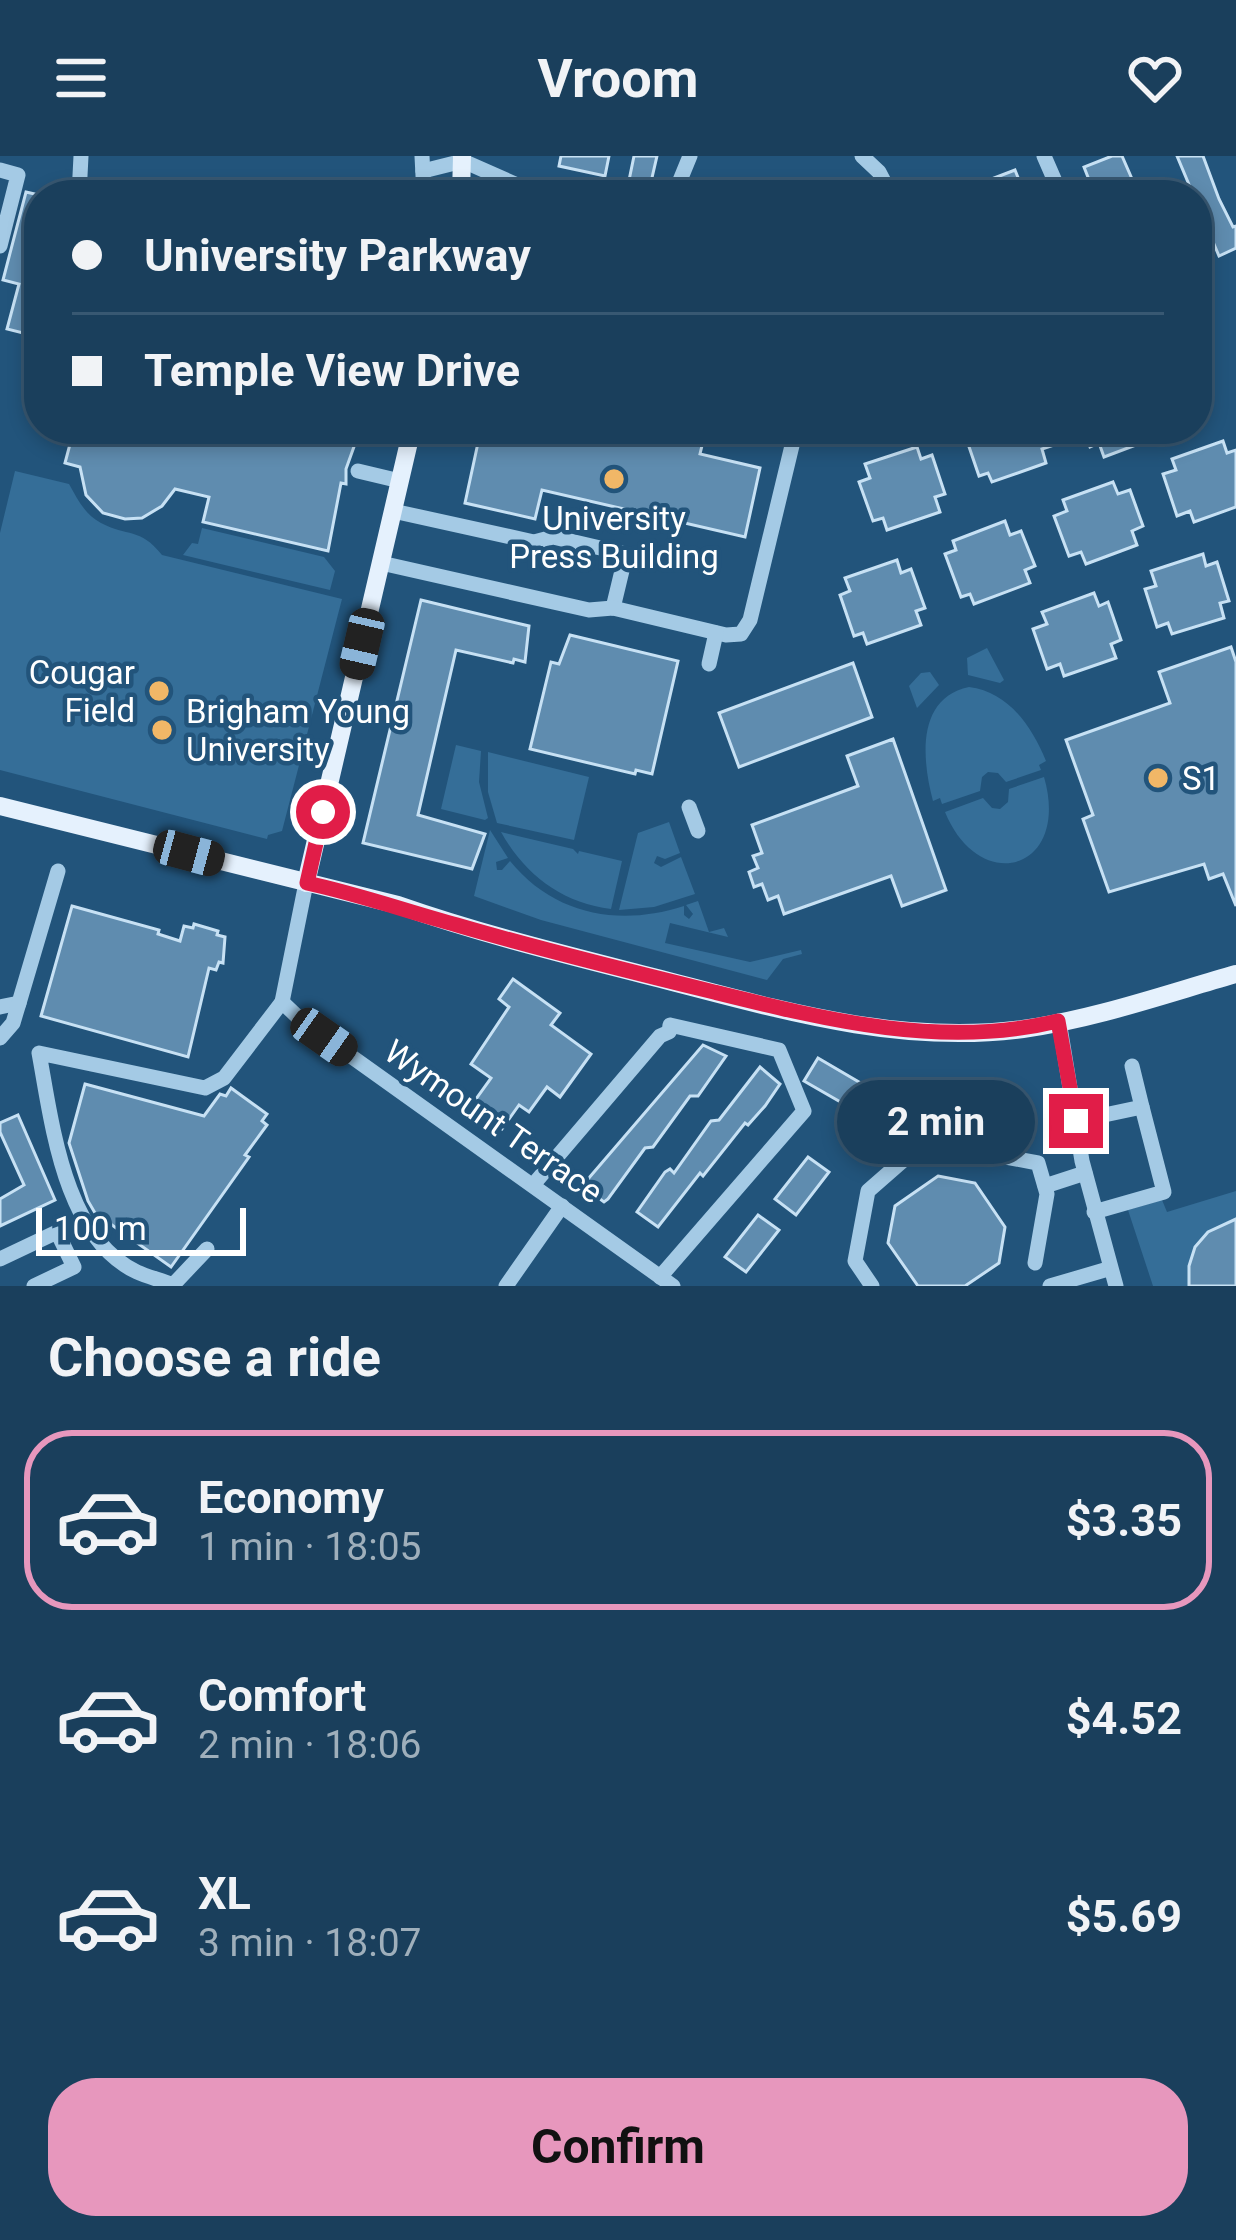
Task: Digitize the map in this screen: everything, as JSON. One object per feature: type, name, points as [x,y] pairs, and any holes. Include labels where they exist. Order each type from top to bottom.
[{"type":"main road","points":[[307,883],[409,444]]},
{"type":"main road","points":[[0,806],[398,904],[453,924],[836,1022],[901,1030],[1018,1030],[1236,974]]},
{"type":"street","points":[[862,156],[883,180]]},
{"type":"street","points":[[423,164],[462,159],[508,180]]},
{"type":"street","points":[[0,170],[18,175],[0,246]]},
{"type":"street","points":[[381,562],[589,610],[613,608],[716,633],[741,634],[751,620],[792,444]]},
{"type":"street","points":[[358,471],[400,481]]},
{"type":"street","points":[[393,511],[534,542],[553,537],[626,554],[613,608]]},
{"type":"street","points":[[709,664],[716,633]]},
{"type":"street","points":[[689,807],[698,831]]},
{"type":"street","points":[[0,1038],[13,1023],[58,871]]},
{"type":"street","points":[[207,1249],[173,1285],[132,1270],[92,1232],[77,1208],[58,1154],[39,1053],[205,1088],[224,1078],[282,1002],[307,883]]},
{"type":"street","name":"Wymount Terrace","points":[[282,1002],[303,1022],[666,1281]]},
{"type":"street","points":[[0,1007],[19,1003]]},
{"type":"street","points":[[1058,1021],[1085,1173],[1116,1286]]},
{"type":"street","points":[[533,1185],[674,1025],[779,1050],[801,1096],[801,1114],[666,1281]]},
{"type":"street","points":[[1094,1212],[1164,1192],[1132,1066]]},
{"type":"street","points":[[1076,1121],[1142,1107]]},
{"type":"street","points":[[872,1286],[855,1261],[868,1191],[925,1142],[1039,1163],[1047,1194],[1035,1263]]},
{"type":"street","points":[[1045,1186],[1085,1173]]},
{"type":"street","points":[[506,1286],[562,1206]]},
{"type":"street","points":[[0,1259],[57,1232],[74,1268],[34,1286]]},
{"type":"street","points":[[1050,1286],[1108,1269]]},
{"type":"shaded area","name":"Cougar Field","points":[[15,471],[69,484],[95,519],[140,536],[162,555],[342,599],[282,831],[267,839],[0,770],[0,533]]},
{"type":"shaded area","points":[[202,528],[324,557],[335,571],[330,590],[183,555],[192,543],[198,544]]},
{"type":"shaded area","points":[[987,648],[1004,680],[1000,683],[968,675],[967,658]]},
{"type":"shaded area","points":[[930,672],[939,685],[917,708],[909,686],[921,673]]},
{"type":"shaded area","points":[[969,687],[996,696],[1017,713],[1046,761],[1039,765],[1041,770],[1006,782],[998,773],[988,772],[980,791],[942,804],[940,798],[933,801],[929,785],[927,733],[939,704]]},
{"type":"shaded area","points":[[456,745],[481,751],[479,782],[485,820],[441,809]]},
{"type":"shaded area","points":[[488,752],[589,777],[574,840],[497,823],[488,792]]},
{"type":"shaded area","points":[[1044,777],[1049,809],[1045,834],[1034,851],[1018,861],[999,863],[979,855],[960,839],[945,812],[983,798],[1000,809],[1008,802],[1009,789]]},
{"type":"shaded area","points":[[669,822],[680,853],[665,859],[657,856],[654,863],[661,867],[681,857],[695,894],[654,907],[619,910],[638,833]]},
{"type":"shaded area","points":[[490,830],[508,858],[496,862],[497,870],[510,861],[527,879],[567,905],[612,915],[684,906],[689,919],[693,914],[686,905],[698,901],[709,932],[724,928],[728,937],[670,923],[665,943],[750,962],[801,950],[802,954],[783,959],[767,980],[541,920],[474,896]]},
{"type":"shaded area","points":[[501,832],[622,861],[611,909],[577,900],[547,884],[521,861]]},
{"type":"shaded area","points":[[1236,1191],[1236,1286],[1153,1286],[1128,1210],[1162,1200],[1167,1212]]},
{"type":"building","points":[[561,156],[609,156],[605,176],[559,166]]},
{"type":"building","points":[[634,156],[657,156],[651,180],[629,180]]},
{"type":"building","points":[[1122,156],[1132,180],[1089,180],[1084,167]]},
{"type":"building","points":[[1177,156],[1203,156],[1212,180],[1187,180]]},
{"type":"building","points":[[1015,170],[1019,180],[989,180]]},
{"type":"building","points":[[1212,180],[1236,226],[1236,248],[1219,256],[1212,239]]},
{"type":"building","points":[[24,200],[23,333],[7,329],[19,284],[3,280]]},
{"type":"building","points":[[1223,441],[1227,453],[1236,450],[1236,507],[1194,522],[1190,511],[1177,516],[1163,474],[1176,470],[1172,459]]},
{"type":"building","points":[[70,444],[355,444],[346,484],[341,483],[328,551],[203,522],[209,497],[175,489],[162,506],[142,518],[103,513],[86,495],[80,467],[65,463]]},
{"type":"building","name":"University Press Building","points":[[478,444],[702,444],[700,454],[760,468],[745,537],[542,490],[535,519],[465,503]]},
{"type":"building","points":[[968,444],[1050,444],[1042,449],[1046,463],[992,482],[988,473],[979,476]]},
{"type":"building","points":[[1099,444],[1139,444],[1104,457]]},
{"type":"building","points":[[917,447],[921,459],[932,455],[945,494],[935,497],[940,512],[887,530],[883,518],[873,521],[859,482],[870,478],[865,464]]},
{"type":"building","points":[[1113,482],[1118,494],[1130,490],[1143,526],[1132,531],[1137,545],[1086,564],[1081,552],[1069,556],[1054,516],[1067,511],[1063,500]]},
{"type":"building","points":[[1005,521],[1010,535],[1021,531],[1035,566],[1025,570],[1030,583],[974,604],[970,594],[961,597],[945,554],[956,550],[953,541]]},
{"type":"building","points":[[1203,554],[1206,566],[1217,562],[1229,601],[1220,603],[1224,618],[1172,634],[1168,623],[1157,627],[1145,589],[1156,586],[1151,571]]},
{"type":"building","points":[[897,560],[901,573],[911,569],[925,608],[916,611],[921,625],[867,644],[863,633],[854,636],[840,595],[850,591],[845,578]]},
{"type":"building","points":[[1094,593],[1099,606],[1108,602],[1121,640],[1111,644],[1116,658],[1064,676],[1060,664],[1047,669],[1033,629],[1047,624],[1042,612]]},
{"type":"building","points":[[421,600],[529,626],[525,662],[456,650],[418,815],[485,834],[472,869],[363,843]]},
{"type":"building","points":[[570,635],[678,661],[652,774],[530,749],[551,662],[559,664]]},
{"type":"building","name":"S1","points":[[1231,647],[1236,662],[1236,906],[1223,874],[1209,879],[1204,864],[1109,892],[1083,819],[1093,815],[1066,740],[1170,703],[1159,672]]},
{"type":"building","points":[[853,663],[872,717],[739,767],[719,713]]},
{"type":"building","points":[[893,739],[946,890],[902,906],[891,876],[784,914],[778,896],[768,900],[762,884],[754,887],[749,872],[758,868],[753,856],[762,853],[752,825],[858,786],[847,756]]},
{"type":"building","points":[[72,906],[159,930],[158,934],[180,941],[184,926],[193,928],[194,924],[225,937],[223,963],[216,970],[209,968],[188,1057],[41,1016]]},
{"type":"building","points":[[513,979],[560,1013],[551,1025],[591,1054],[560,1097],[547,1087],[529,1112],[519,1105],[502,1129],[471,1106],[491,1078],[471,1064],[509,1007],[499,999]]},
{"type":"building","points":[[703,1045],[726,1056],[698,1096],[690,1096],[608,1199],[604,1202],[582,1186]]},
{"type":"building","points":[[818,1058],[864,1085],[856,1097],[870,1113],[889,1096],[906,1116],[864,1149],[847,1129],[863,1115],[804,1081]]},
{"type":"building","points":[[760,1067],[780,1084],[765,1106],[745,1123],[703,1176],[700,1173],[658,1227],[637,1212],[665,1172],[674,1173],[711,1121],[719,1120]]},
{"type":"building","points":[[85,1084],[204,1116],[220,1094],[226,1096],[231,1088],[267,1114],[262,1121],[267,1125],[245,1155],[249,1157],[171,1267],[95,1213],[88,1201],[69,1143]]},
{"type":"building","points":[[18,1115],[55,1200],[0,1226],[0,1199],[24,1185],[0,1132],[0,1123]]},
{"type":"building","points":[[808,1157],[829,1172],[796,1215],[775,1199]]},
{"type":"building","points":[[938,1176],[975,1183],[1005,1227],[999,1263],[965,1286],[918,1286],[888,1243],[895,1206]]},
{"type":"building","points":[[758,1215],[779,1230],[746,1272],[725,1257]]},
{"type":"building","points":[[1236,1219],[1236,1286],[1189,1286],[1195,1247],[1208,1232]]},
{"type":"place","name":"University Press Building","points":[[614,479]]},
{"type":"place","name":"Cougar Field","points":[[159,691]]},
{"type":"place","name":"Brigham Young University","points":[[162,730]]},
{"type":"place","name":"S1","points":[[1158,778]]},
{"type":"route","points":[[323,812],[307,883],[836,1022],[901,1030],[970,1031],[1018,1030],[1058,1021],[1076,1121]]}]
